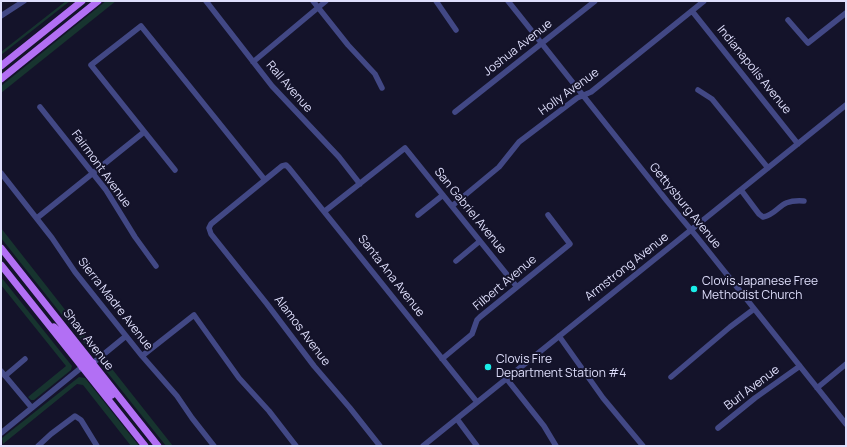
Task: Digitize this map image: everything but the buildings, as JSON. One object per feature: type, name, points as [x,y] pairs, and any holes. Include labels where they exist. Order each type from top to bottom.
[{"type":"main road","points":[[1,66],[82,1]]},
{"type":"main road","points":[[1,79],[98,1]]},
{"type":"main road","name":"Shaw Avenue","points":[[1,248],[158,446]]},
{"type":"main road","name":"Shaw Avenue","points":[[1,265],[145,446]]},
{"type":"main road","points":[[42,317],[62,334],[83,360],[93,364]]},
{"type":"main road","points":[[82,367],[86,366],[91,369],[115,399],[133,414]]},
{"type":"street","points":[[1,16],[24,1]]},
{"type":"street","name":"Rall Avenue","points":[[206,1],[272,86],[339,157],[360,184]]},
{"type":"street","points":[[313,1],[348,45],[375,74],[382,88]]},
{"type":"street","points":[[253,62],[326,1]]},
{"type":"street","points":[[436,1],[456,30]]},
{"type":"street","name":"Gettysburg Avenue","points":[[508,1],[846,424]]},
{"type":"street","name":"Joshua Avenue","points":[[455,112],[595,1]]},
{"type":"street","name":"Holly Avenue","points":[[452,206],[499,167],[519,142],[577,98],[591,92],[704,1]]},
{"type":"street","name":"Indianapolis Avenue","points":[[692,11],[798,144]]},
{"type":"street","points":[[788,20],[808,43],[846,13]]},
{"type":"street","points":[[175,170],[91,65],[141,26],[265,180]]},
{"type":"street","points":[[698,90],[712,99],[768,168]]},
{"type":"street","name":"Armstrong Avenue","points":[[422,446],[846,104]]},
{"type":"street","name":"Fairmont Avenue","points":[[40,107],[93,173],[156,266]]},
{"type":"street","points":[[37,218],[144,132]]},
{"type":"street","name":"San Gabriel Avenue","points":[[360,184],[405,148],[517,287]]},
{"type":"street","name":"Santa Ana Avenue","points":[[265,180],[282,166],[286,165],[289,168],[477,402]]},
{"type":"street","name":"Sierra Madre Avenue","points":[[1,173],[37,218],[75,272],[142,356],[177,396],[214,446]]},
{"type":"street","name":"Alamos Avenue","points":[[265,180],[211,224],[209,228],[211,234],[310,361],[380,446]]},
{"type":"street","points":[[325,211],[360,184]]},
{"type":"street","points":[[740,190],[763,217],[768,216],[784,203],[793,200],[804,201]]},
{"type":"street","points":[[418,215],[443,195]]},
{"type":"street","name":"Filbert Avenue","points":[[442,359],[469,337],[480,317],[570,244],[548,215]]},
{"type":"street","points":[[456,261],[480,240]]},
{"type":"street","points":[[671,377],[730,327],[754,309]]},
{"type":"street","points":[[142,356],[194,315],[239,378],[269,411],[296,446]]},
{"type":"street","points":[[93,364],[126,336]]},
{"type":"street","points":[[559,336],[603,398],[643,446]]},
{"type":"street","points":[[5,376],[26,359]]},
{"type":"street","points":[[817,388],[846,364]]},
{"type":"street","name":"Burl Avenue","points":[[718,428],[800,366]]},
{"type":"street","points":[[1,433],[82,367]]},
{"type":"street","points":[[1,371],[32,408]]},
{"type":"street","points":[[506,378],[544,426],[556,446]]},
{"type":"street","points":[[38,446],[75,416],[81,420],[97,446]]},
{"type":"street","points":[[457,419],[477,446]]},
{"type":"green space","points":[[66,1],[70,1],[1,55],[1,52]]},
{"type":"green space","points":[[106,1],[116,1],[1,93],[1,86]]},
{"type":"green space","points":[[1,228],[99,353],[92,353],[1,238]]},
{"type":"green space","points":[[1,277],[72,366],[71,370],[34,400],[31,400],[28,397],[66,366],[1,285]]},
{"type":"green space","points":[[105,360],[173,446],[166,446],[103,367]]},
{"type":"green space","points":[[79,377],[85,378],[139,446],[131,446],[83,385],[77,384],[3,444],[2,438]]},
{"type":"place","name":"Clovis Japanese Free Methodist Church","points":[[694,289]]},
{"type":"place","name":"Clovis Fire Department Station #4","points":[[488,367]]}]
